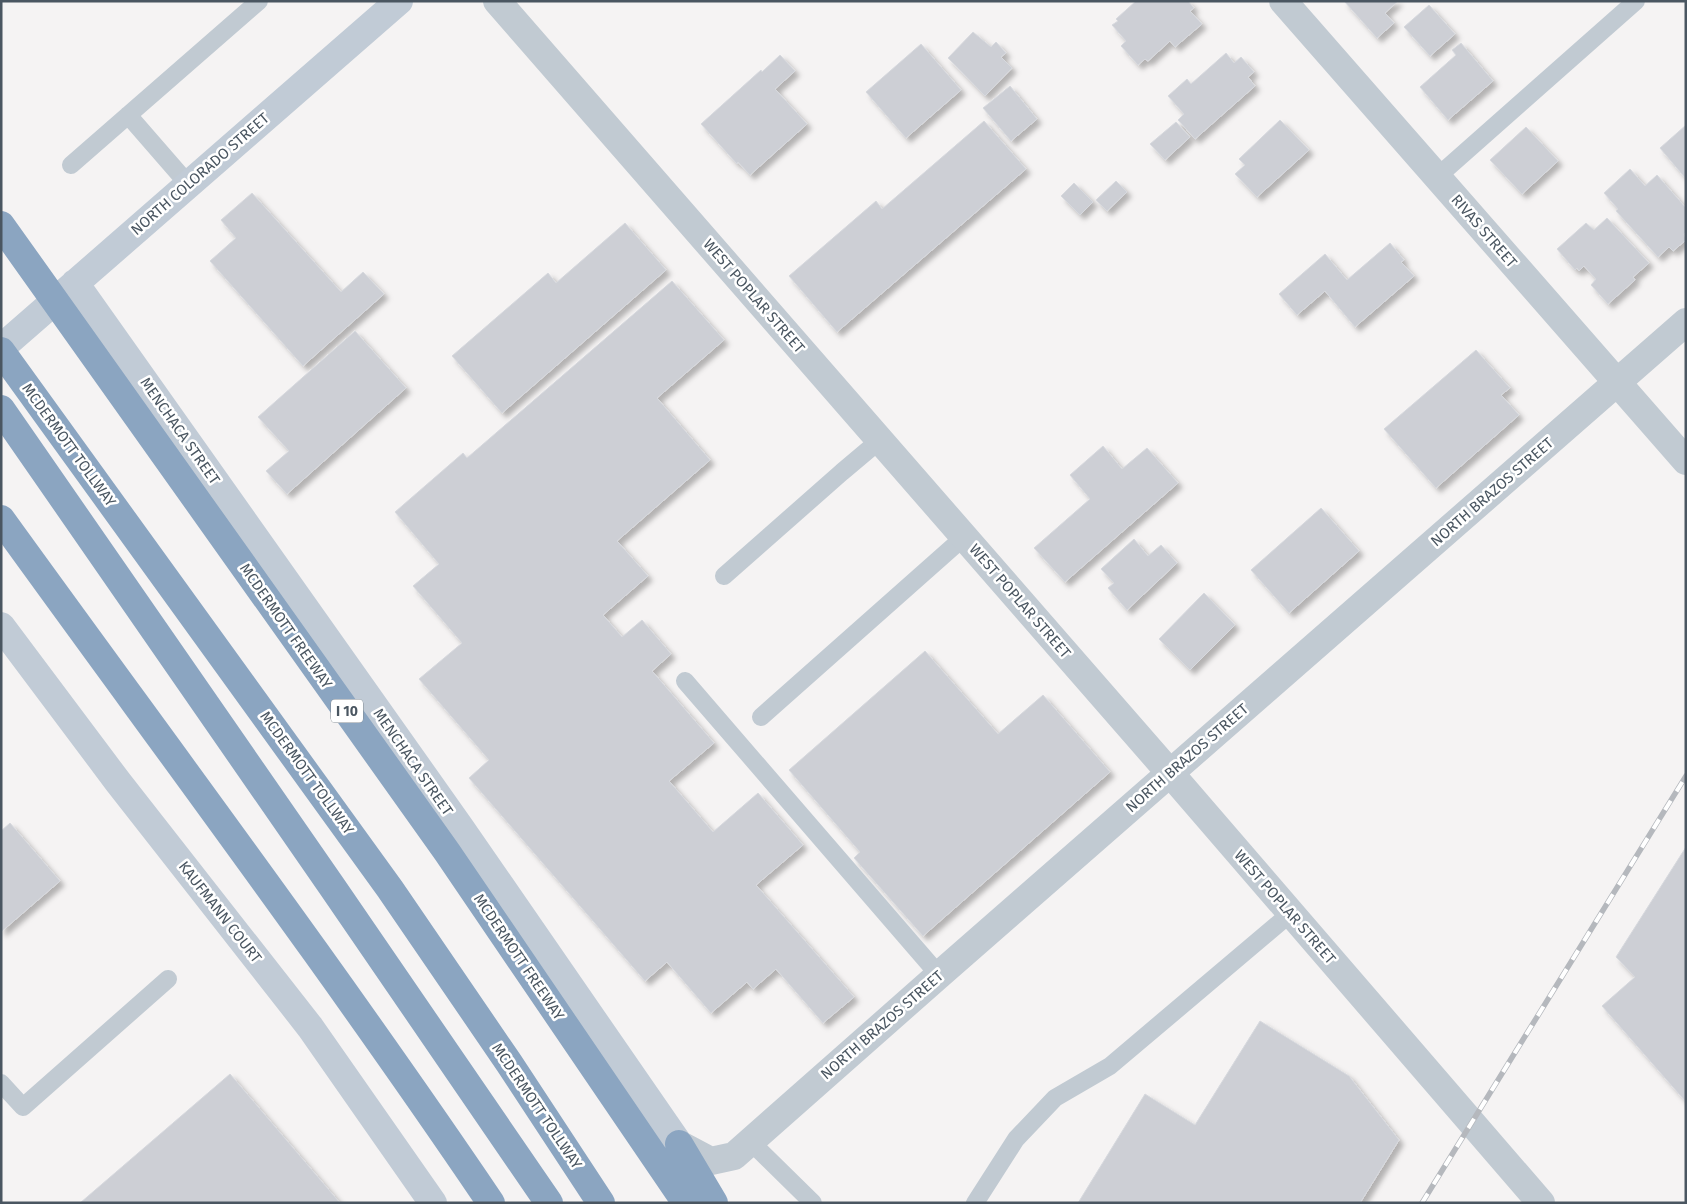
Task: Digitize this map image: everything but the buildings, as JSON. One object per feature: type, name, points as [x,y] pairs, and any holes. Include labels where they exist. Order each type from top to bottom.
[{"type":"highway","name":"MCDERMOTT FREEWAY","points":[[1,225],[447,852],[686,1203]]},
{"type":"highway","name":"MCDERMOTT TOLLWAY","points":[[1,349],[390,889],[509,1063],[601,1203]]},
{"type":"highway","points":[[1,409],[389,968],[549,1203]]},
{"type":"highway","points":[[1,519],[262,877],[432,1115],[491,1203]]},
{"type":"highway","points":[[679,1144],[714,1203]]},
{"type":"main road","name":"NORTH COLORADO STREET","points":[[1,349],[398,1]]},
{"type":"main road","name":"MENCHACA STREET","points":[[67,290],[460,827],[679,1144]]},
{"type":"main road","name":"KAUFMANN COURT","points":[[1,626],[118,782],[310,1027],[433,1203]]},
{"type":"street","name":"WEST POPLAR STREET","points":[[497,1],[1170,773],[1541,1203]]},
{"type":"street","name":"RIVAS STREET","points":[[1283,1],[1686,461]]},
{"type":"street","name":"NORTH BRAZOS STREET","points":[[679,1144],[711,1160],[734,1156],[1686,322]]},
{"type":"lane","points":[[71,165],[259,1]]},
{"type":"lane","points":[[1437,177],[1636,1]]},
{"type":"lane","points":[[128,115],[188,184]]},
{"type":"lane","points":[[724,576],[880,440]]},
{"type":"lane","points":[[761,717],[964,537]]},
{"type":"lane","points":[[685,681],[939,975]]},
{"type":"lane","points":[[975,1203],[1016,1139],[1055,1098],[1110,1066],[1291,913]]},
{"type":"lane","points":[[1,1083],[24,1108],[168,979]]},
{"type":"lane","points":[[750,1141],[813,1203]]},
{"type":"railway","points":[[1422,1203],[1686,776]]}]
